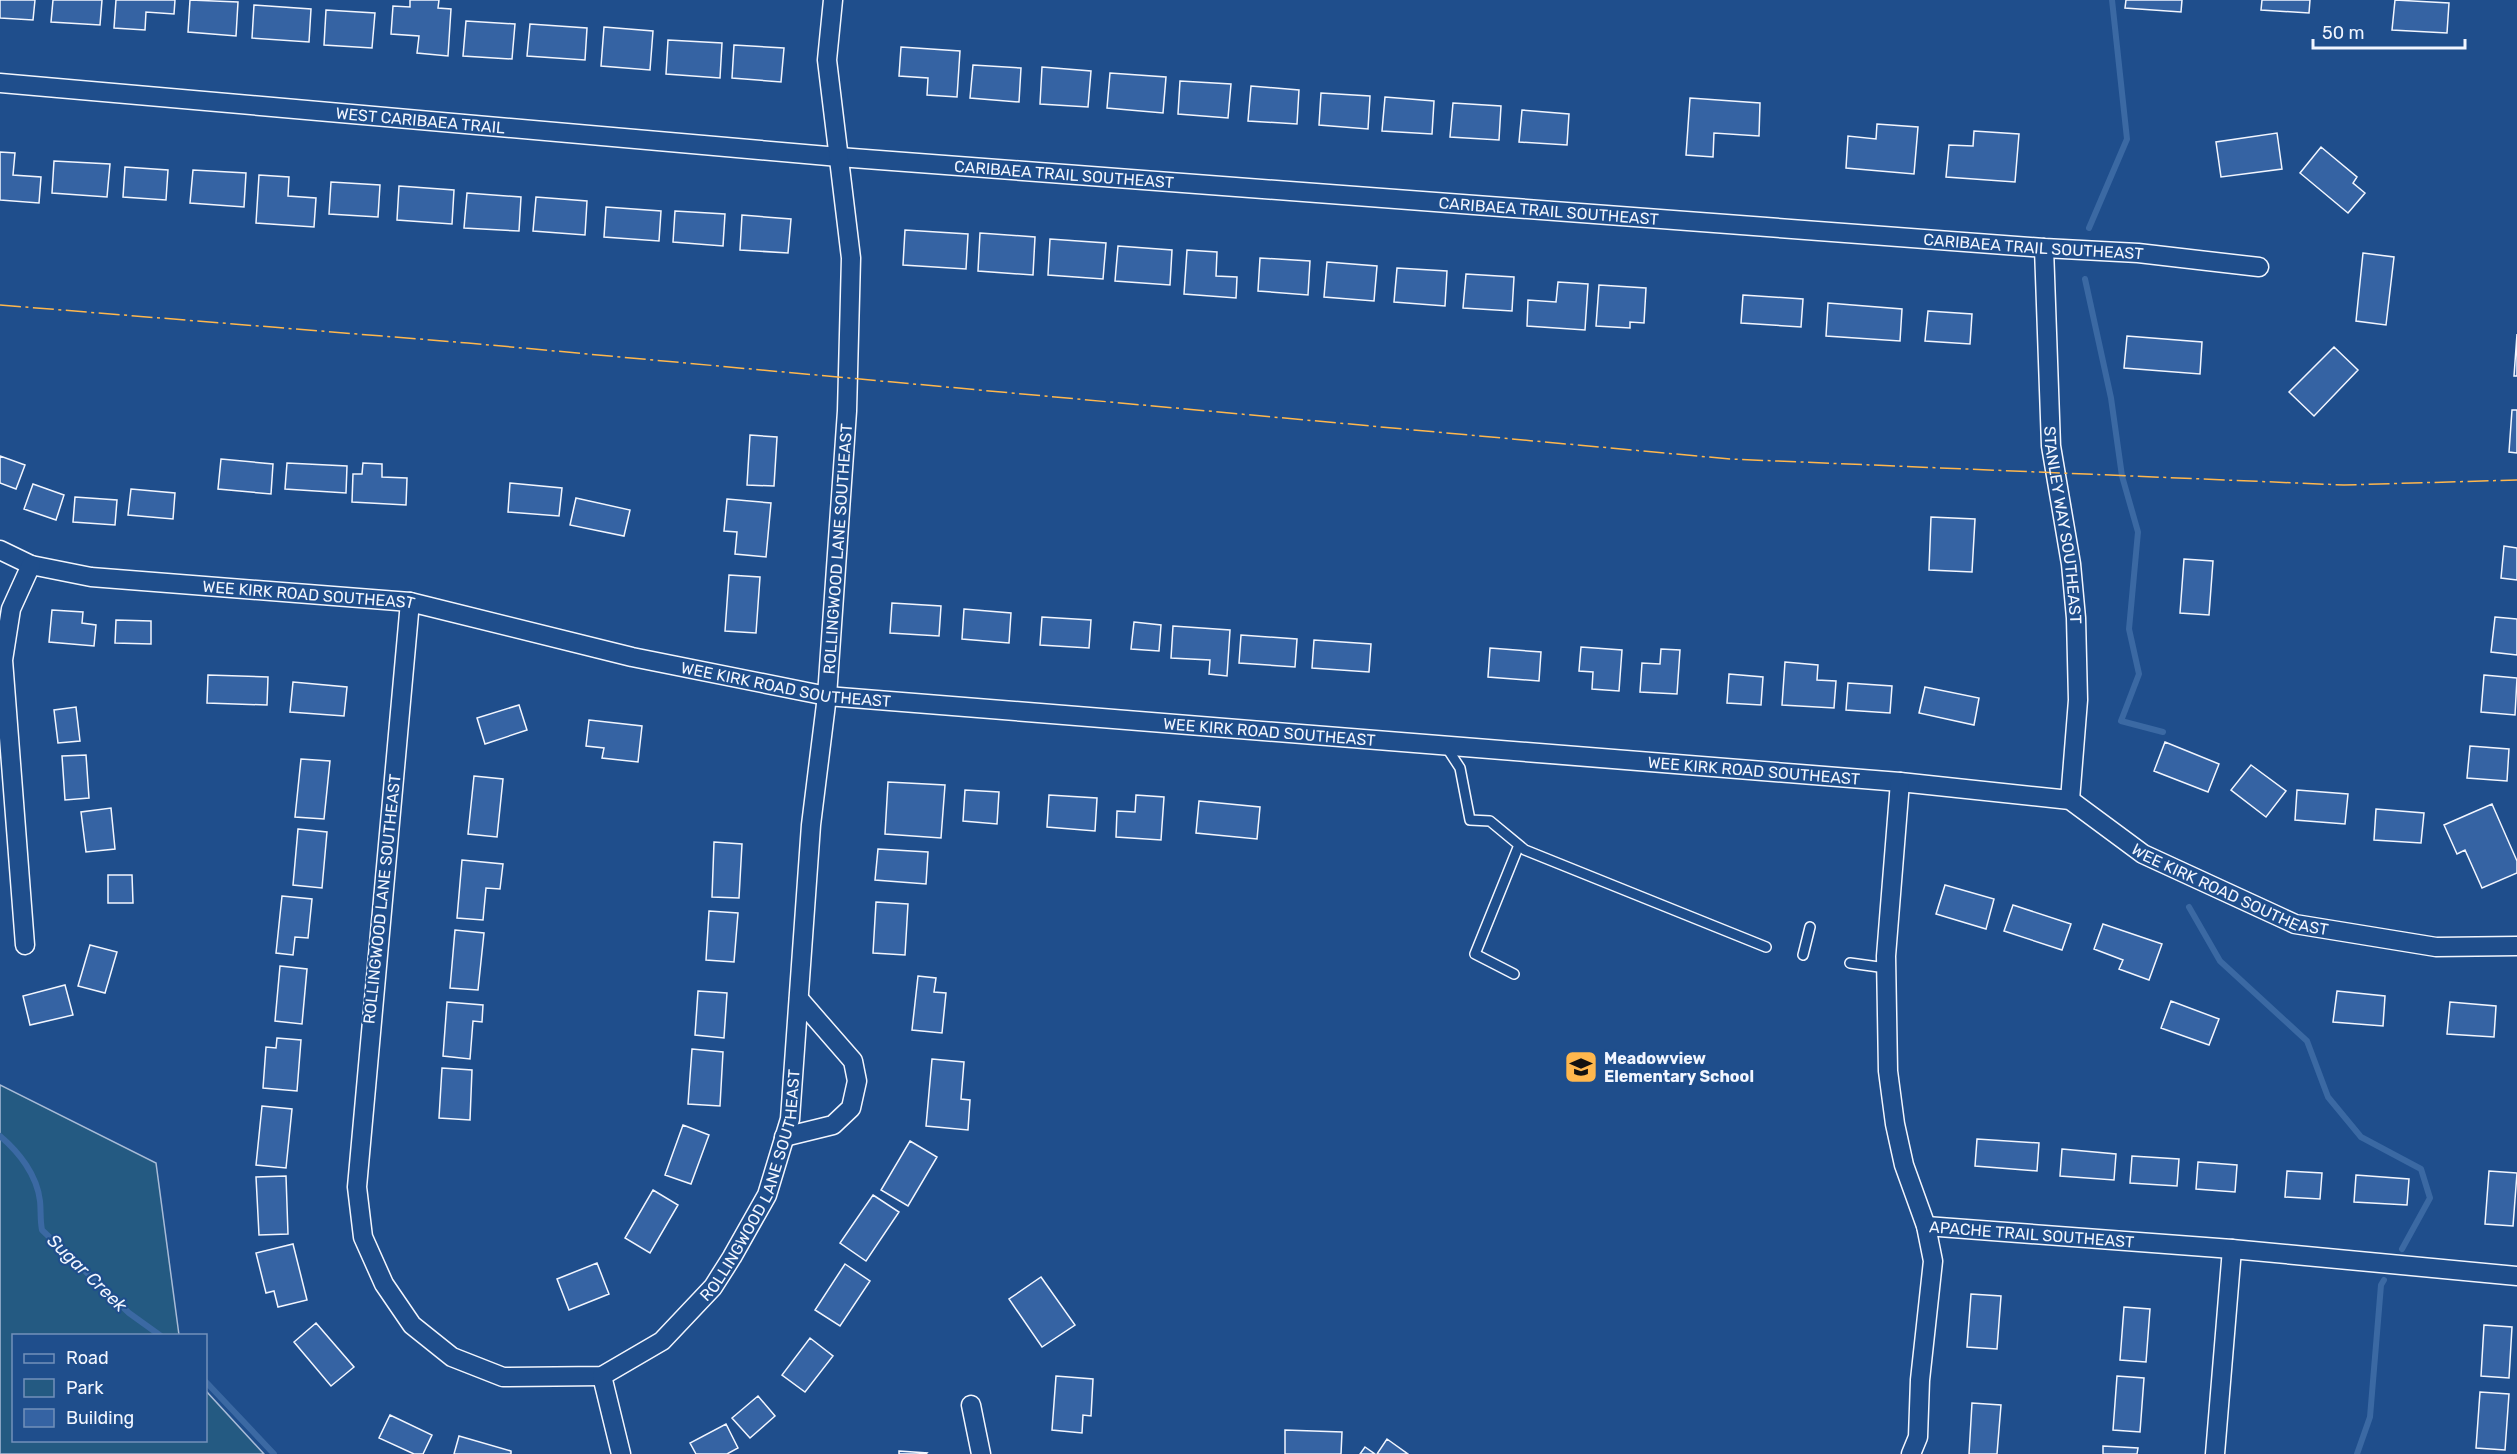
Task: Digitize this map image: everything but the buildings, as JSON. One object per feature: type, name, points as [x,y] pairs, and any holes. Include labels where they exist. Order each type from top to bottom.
[{"type":"street","name":"ROLLINGWOOD LANE SOUTHEAST","points":[[410,602],[357,1187],[363,1237],[384,1284],[412,1324],[452,1357],[502,1377],[602,1376],[662,1341],[713,1287],[767,1195],[790,1119],[811,825],[827,696],[847,411],[851,258],[827,60],[833,0]]},
{"type":"street","name":"WEST CARIBAEA TRAIL","points":[[0,82],[839,157]]},
{"type":"street","name":"CARIBAEA TRAIL SOUTHEAST","points":[[839,157],[2044,248],[2138,253],[2259,267]]},
{"type":"street","name":"STANLEY WAY SOUTHEAST","points":[[2044,248],[2051,446],[2071,564],[2076,618],[2078,700],[2070,800]]},
{"type":"street","name":"WEE KIRK ROAD SOUTHEAST","points":[[0,550],[31,566],[91,577],[410,602],[632,657],[827,696],[1900,782],[2070,800],[2143,854],[2295,924],[2436,947],[2517,946]]},
{"type":"street","points":[[25,945],[7,777],[3,660],[11,609],[31,566]]},
{"type":"street","name":"APACHE TRAIL SOUTHEAST","points":[[1900,782],[1886,968],[1888,1071],[1895,1124],[1904,1165],[1926,1226],[2232,1249],[2517,1276]]},
{"type":"street","points":[[784,1137],[833,1125],[851,1108],[856,1081],[853,1061],[799,999]]},
{"type":"street","points":[[1911,1454],[1918,1437],[1920,1380],[1934,1261],[1926,1226]]},
{"type":"street","points":[[2215,1454],[2232,1249]]},
{"type":"street","points":[[602,1376],[621,1454]]},
{"type":"street","points":[[971,1405],[981,1454]]},
{"type":"lane","points":[[1445,745],[1460,768],[1470,820],[1490,821],[1525,850],[1766,947]]},
{"type":"lane","points":[[1514,974],[1475,954],[1519,845]]},
{"type":"lane","points":[[1803,955],[1810,927]]},
{"type":"lane","points":[[1850,963],[1886,968]]},
{"type":"green space","points":[[0,1085],[156,1163],[179,1334],[12,1334],[12,1442],[207,1442],[207,1392],[264,1454],[0,1454]]},
{"type":"waterway","points":[[2089,228],[2127,139],[2112,0]]},
{"type":"waterway","points":[[2085,279],[2111,398],[2122,476],[2138,532],[2129,629],[2139,674],[2121,721],[2163,732]]},
{"type":"waterway","points":[[2189,907],[2220,961],[2307,1041],[2328,1097],[2361,1137],[2421,1169],[2430,1198],[2402,1249]]},
{"type":"waterway","name":"Sugar Creek","points":[[0,1136],[14,1149],[31,1173],[40,1201],[42,1230],[129,1313],[158,1334]]},
{"type":"waterway","points":[[2357,1454],[2370,1417],[2381,1285],[2384,1280]]},
{"type":"waterway","name":"Sugar Creek","points":[[207,1383],[274,1454]]},
{"type":"power","points":[[0,305],[468,343],[1730,459],[2344,485],[2517,480]]},
{"type":"place","name":"Meadowview Elementary School","points":[[1581,1067]]}]
